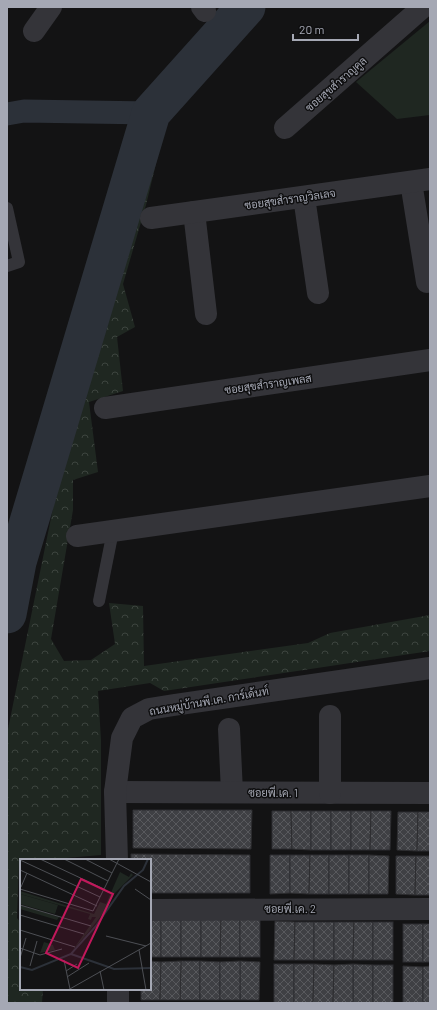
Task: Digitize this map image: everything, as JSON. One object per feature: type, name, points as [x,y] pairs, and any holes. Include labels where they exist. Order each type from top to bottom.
[{"type":"street","points":[[34,31],[51,7]]},
{"type":"street","name":"ซอยสุขสำราญคูล","points":[[285,128],[423,7]]},
{"type":"street","points":[[420,181],[427,282]]},
{"type":"street","name":"ซอยสุขสำราญวิลเลจ","points":[[151,218],[420,181]]},
{"type":"street","points":[[304,197],[318,293]]},
{"type":"street","points":[[194,212],[206,314]]},
{"type":"street","name":"ซอยสุขสำราญเพลส","points":[[105,408],[430,360]]},
{"type":"street","points":[[77,536],[430,486]]},
{"type":"street","name":"ถนนหมู่บ้านพี.เค. การ์เด้นท์","points":[[117,859],[115,792],[122,738],[132,718],[150,709],[430,668]]},
{"type":"street","points":[[330,716],[330,793]]},
{"type":"street","points":[[229,729],[232,792]]},
{"type":"street","name":"ซอยพี.เค. 1","points":[[115,792],[430,793]]},
{"type":"street","name":"ซอยพี.เค. 2","points":[[151,910],[430,909]]},
{"type":"street","points":[[118,990],[118,1003]]},
{"type":"lane","points":[[7,208],[19,262],[7,266]]},
{"type":"lane","points":[[99,601],[114,531]]},
{"type":"green space","points":[[430,21],[430,115],[397,119],[356,82]]},
{"type":"green space","points":[[159,151],[146,205],[123,284],[135,327],[117,337],[123,391],[89,402],[98,472],[73,480],[73,510],[51,639],[64,661],[91,660],[115,644],[109,603],[143,606],[144,666],[308,643],[330,633],[430,615],[430,651],[164,691],[150,683],[98,691],[101,740],[101,855],[54,859],[20,859],[17,918],[20,922],[20,990],[43,990],[42,1003],[7,1003],[7,734],[70,425],[101,336],[137,215]]},
{"type":"building","points":[[133,810],[252,810],[251,849],[133,848]]},
{"type":"building","points":[[272,811],[291,811],[292,849],[272,849]]},
{"type":"building","points":[[291,811],[311,811],[311,850],[292,849]]},
{"type":"building","points":[[311,811],[331,811],[331,850],[311,850]]},
{"type":"building","points":[[331,811],[351,811],[351,850],[331,850]]},
{"type":"building","points":[[351,811],[371,811],[370,850],[351,850]]},
{"type":"building","points":[[371,811],[391,811],[390,850],[370,850]]},
{"type":"building","points":[[398,812],[418,812],[417,851],[397,850]]},
{"type":"building","points":[[418,812],[430,812],[430,851],[417,851]]},
{"type":"building","points":[[131,854],[250,855],[250,893],[151,893],[151,859],[131,859]]},
{"type":"building","points":[[270,855],[290,855],[290,893],[270,894]]},
{"type":"building","points":[[290,855],[310,855],[309,894],[290,893]]},
{"type":"building","points":[[310,855],[329,855],[329,894],[309,894]]},
{"type":"building","points":[[329,855],[349,855],[349,894],[329,894]]},
{"type":"building","points":[[349,855],[369,855],[369,894],[349,894]]},
{"type":"building","points":[[369,855],[389,856],[388,894],[369,894]]},
{"type":"building","points":[[396,856],[416,856],[415,895],[396,894]]},
{"type":"building","points":[[416,856],[430,856],[430,895],[415,895]]},
{"type":"building","points":[[161,918],[161,957],[151,957],[151,919]]},
{"type":"building","points":[[161,918],[181,919],[181,957],[161,957]]},
{"type":"building","points":[[181,919],[201,919],[201,957],[181,957]]},
{"type":"building","points":[[201,919],[221,919],[220,957],[201,957]]},
{"type":"building","points":[[221,919],[240,919],[240,957],[220,957]]},
{"type":"building","points":[[240,919],[260,919],[260,957],[240,957]]},
{"type":"building","points":[[275,921],[295,922],[294,960],[274,960]]},
{"type":"building","points":[[295,922],[314,922],[314,960],[294,960]]},
{"type":"building","points":[[314,922],[334,922],[334,960],[314,960]]},
{"type":"building","points":[[334,922],[354,922],[353,960],[334,960]]},
{"type":"building","points":[[354,922],[373,922],[373,960],[353,960]]},
{"type":"building","points":[[373,922],[393,922],[393,960],[373,960]]},
{"type":"building","points":[[403,924],[423,924],[423,962],[403,962]]},
{"type":"building","points":[[423,924],[430,924],[430,962],[423,962]]},
{"type":"building","points":[[151,961],[161,962],[160,1000],[141,1000],[141,990],[151,990]]},
{"type":"building","points":[[181,961],[200,961],[200,1000],[180,1000]]},
{"type":"building","points":[[181,961],[180,1000],[160,1000],[161,962]]},
{"type":"building","points":[[200,961],[220,962],[220,1000],[200,1000]]},
{"type":"building","points":[[240,961],[260,962],[259,1000],[240,1000]]},
{"type":"building","points":[[240,961],[240,1000],[220,1000],[220,962]]},
{"type":"building","points":[[274,964],[294,964],[294,1003],[274,1003]]},
{"type":"building","points":[[294,964],[314,964],[313,1003],[294,1003]]},
{"type":"building","points":[[314,964],[334,965],[333,1003],[313,1003]]},
{"type":"building","points":[[353,964],[373,965],[373,1003],[353,1003]]},
{"type":"building","points":[[353,964],[353,1003],[333,1003],[334,965]]},
{"type":"building","points":[[373,965],[393,965],[393,1003],[373,1003]]},
{"type":"building","points":[[403,966],[423,967],[423,1003],[403,1003]]},
{"type":"building","points":[[430,966],[430,1003],[423,1003],[423,967]]},
{"type":"waterway","points":[[7,614],[17,562],[151,113],[246,7]]},
{"type":"waterway","points":[[7,114],[24,111],[151,113]]}]
